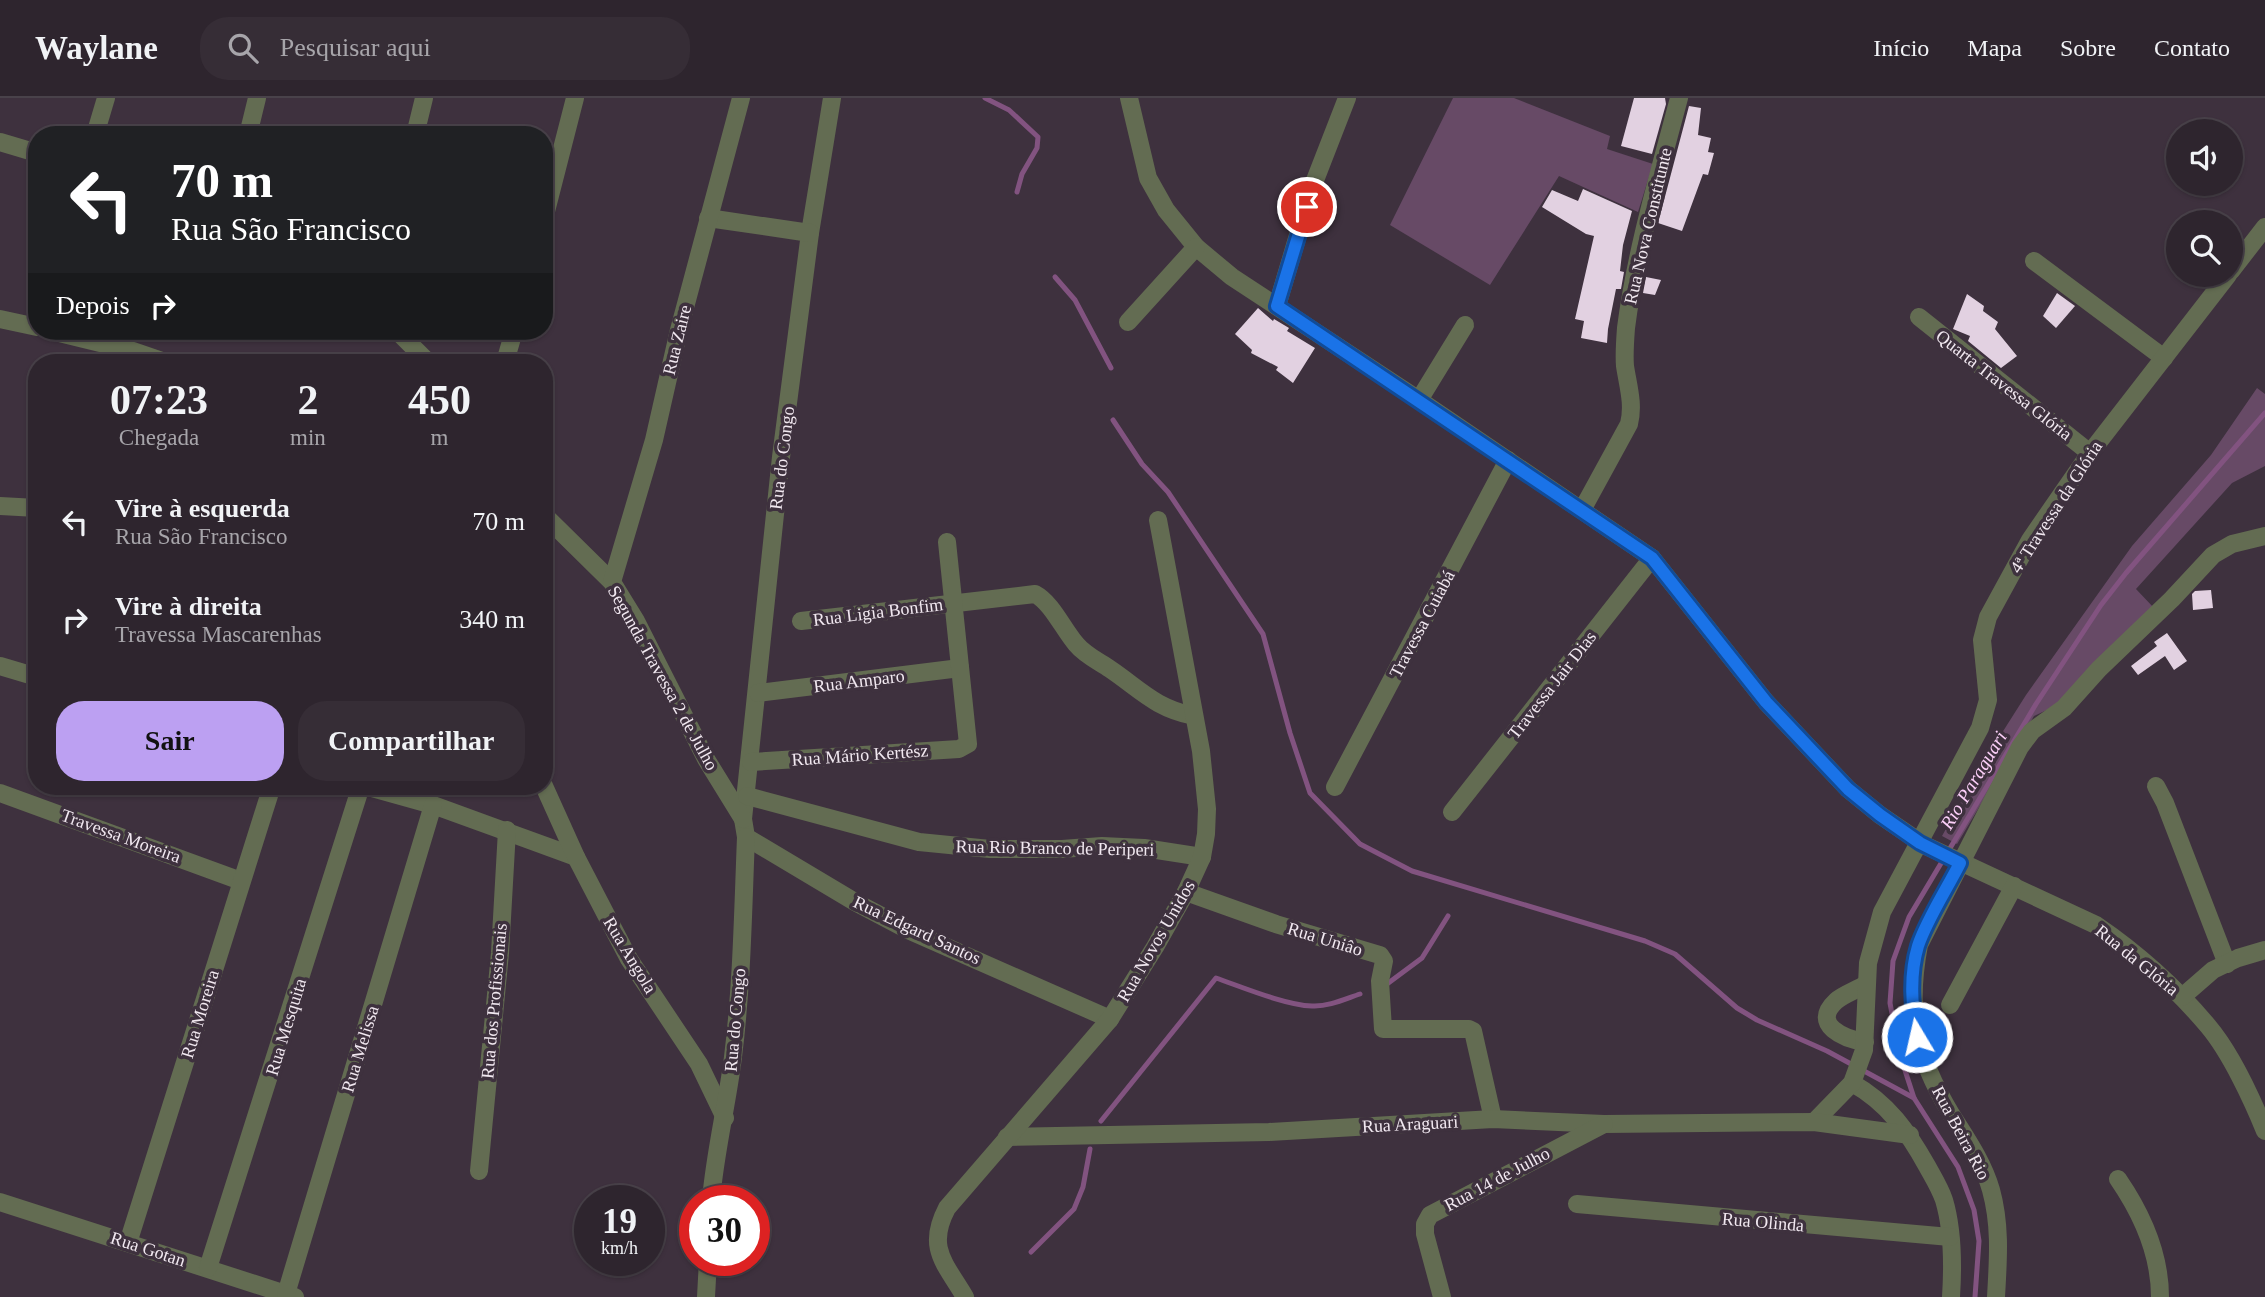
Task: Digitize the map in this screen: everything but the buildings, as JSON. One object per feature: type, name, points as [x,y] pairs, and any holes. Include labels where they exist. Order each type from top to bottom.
[{"type":"street","points":[[98,126],[106,98]]},
{"type":"street","points":[[250,126],[257,98]]},
{"type":"street","points":[[417,126],[424,98]]},
{"type":"street","points":[[553,184],[575,98]]},
{"type":"street","name":"Rua Zaire","points":[[612,582],[654,440],[708,218],[741,98]]},
{"type":"street","name":"Rua do Congo","points":[[712,1185],[725,1118],[738,1012],[745,828],[762,624],[810,233],[832,98]]},
{"type":"street","name":"Rua da Glória","points":[[1129,98],[1148,178],[1166,210],[1196,247],[1232,277],[1652,558],[1766,702],[1804,745],[1848,789],[1880,815],[1922,844],[2096,925],[2134,954],[2210,1028],[2255,1107],[2265,1130]]},
{"type":"street","points":[[1277,306],[1312,188],[1347,98]]},
{"type":"street","name":"Rua Nova Constitunte","points":[[1582,510],[1629,424],[1632,412],[1625,364],[1630,299],[1644,228],[1679,98]]},
{"type":"street","points":[[0,142],[28,150]]},
{"type":"street","points":[[708,218],[810,233]]},
{"type":"street","name":"4ª Travessa da Glória","points":[[2243,256],[2265,227]]},
{"type":"street","points":[[1128,322],[1196,247]]},
{"type":"street","points":[[2034,261],[2164,358]]},
{"type":"street","name":"4ª Travessa da Glória","points":[[1854,1080],[1865,1046],[1868,963],[1882,912],[1922,844],[1985,716],[1987,689],[1982,640],[1988,617],[2030,540],[2090,453],[2219,287]]},
{"type":"street","name":"Quarta Travessa Glória","points":[[1919,317],[2090,453]]},
{"type":"street","points":[[0,319],[28,325]]},
{"type":"street","points":[[1419,400],[1465,325]]},
{"type":"street","points":[[88,340],[142,354]]},
{"type":"street","points":[[406,340],[420,354]]},
{"type":"street","name":"Travessa Cuiabá","points":[[1335,787],[1508,460]]},
{"type":"street","points":[[0,506],[28,508]]},
{"type":"street","name":"Rua Novos Unidos","points":[[965,1297],[939,1252],[938,1224],[947,1208],[1110,1019],[1186,892],[1202,858],[1207,808],[1201,751],[1158,520]]},
{"type":"street","name":"Segunda Travessa 2 de Julho","points":[[553,524],[612,582],[636,621],[706,759],[745,828]]},
{"type":"street","name":"Rua Beira Rio","points":[[1996,1297],[1999,1252],[1997,1219],[1991,1188],[1978,1156],[1927,1070],[1917,1037],[1912,1003],[1913,977],[1919,945],[1954,860],[2032,731],[2064,708],[2099,669],[2172,599],[2213,555],[2232,544],[2265,536]]},
{"type":"street","points":[[947,542],[960,668]]},
{"type":"street","name":"Travessa Jair Dias","points":[[1452,812],[1652,558]]},
{"type":"street","name":"Rua Ligia Bonfim","points":[[801,621],[1027,594],[1039,595],[1077,645],[1096,662],[1108,667],[1153,702],[1194,716]]},
{"type":"street","points":[[0,666],[28,674]]},
{"type":"street","name":"Rua Amparo","points":[[758,693],[960,668]]},
{"type":"street","name":"Rua Mário Kertész","points":[[751,762],[959,749],[968,744],[960,668]]},
{"type":"street","points":[[2156,786],[2227,964]]},
{"type":"street","name":"Travessa Moreira","points":[[0,793],[241,881]]},
{"type":"street","name":"Rua Moreira","points":[[128,1243],[269,795]]},
{"type":"street","name":"Rua Mesquita","points":[[208,1268],[360,795]]},
{"type":"street","points":[[396,795],[507,830],[576,857]]},
{"type":"street","name":"Rua Angola","points":[[548,795],[576,857],[629,959],[705,1074],[725,1118]]},
{"type":"street","name":"Rua Rio Branco de Periperi","points":[[747,796],[919,842],[990,849],[1102,846],[1144,848],[1202,858]]},
{"type":"street","name":"Rua Melissa","points":[[291,1295],[433,805]]},
{"type":"street","name":"Rua Edgard Santos","points":[[745,828],[855,902],[908,930],[1110,1019]]},
{"type":"street","name":"Rua dos Profissionais","points":[[479,1171],[500,953],[507,830]]},
{"type":"street","points":[[1950,1006],[2014,886]]},
{"type":"street","name":"Rua Uniâo","points":[[1186,892],[1276,924],[1380,955],[1384,961],[1380,981],[1383,1029],[1473,1031],[1493,1119]]},
{"type":"street","points":[[2182,998],[2213,970],[2265,950]]},
{"type":"street","points":[[1865,1046],[1833,1031],[1828,1020],[1830,1010],[1837,1001],[1866,984]]},
{"type":"street","points":[[1814,1122],[1854,1080],[1891,1112],[1910,1135],[1938,1186],[1948,1218],[1951,1297]]},
{"type":"street","name":"Rua Araguari","points":[[1007,1137],[1269,1132],[1493,1119],[1604,1124],[1814,1122],[1910,1135]]},
{"type":"street","name":"Rua 14 de Julho","points":[[1442,1297],[1425,1234],[1425,1224],[1430,1215],[1604,1124]]},
{"type":"street","points":[[2119,1179],[2138,1208],[2152,1243],[2160,1297]]},
{"type":"street","name":"Rua Gotan","points":[[0,1202],[291,1295]]},
{"type":"street","name":"Rua Olinda","points":[[1577,1204],[1950,1237]]},
{"type":"street","points":[[706,1297],[707,1276]]},
{"type":"shaded area","points":[[1453,98],[1514,98],[1610,136],[1607,149],[1653,164],[1638,212],[1559,176],[1490,285],[1390,225]]},
{"type":"shaded area","points":[[2257,388],[2265,394],[2265,466],[2232,483],[2136,589],[2154,608],[2060,704],[2034,716],[1957,844],[1942,836],[1981,766],[2026,695],[2132,546],[2211,455]]},
{"type":"waterway","points":[[985,98],[1009,110],[1038,137],[1037,148],[1022,174],[1017,192]]},
{"type":"waterway","points":[[1055,277],[1075,300],[1111,368]]},
{"type":"waterway","name":"Rio Paraguari","points":[[1975,1297],[1979,1241],[1974,1210],[1958,1167],[1914,1098],[1899,1052],[1890,1003],[1893,961],[1909,917],[2036,704],[2101,605],[2265,413]]},
{"type":"waterway","points":[[1113,420],[1142,464],[1168,492],[1263,634],[1290,733],[1310,793],[1360,844],[1412,871],[1645,941],[1675,954],[1737,1008],[1757,1020],[1827,1051],[1914,1098]]},
{"type":"waterway","points":[[1387,984],[1422,958],[1448,916]]},
{"type":"waterway","points":[[1101,1121],[1216,978],[1301,1005],[1324,1005],[1360,994]]},
{"type":"waterway","points":[[1031,1252],[1074,1209],[1083,1187],[1090,1149]]},
{"type":"route","points":[[1307,207],[1277,306],[1652,558],[1766,702],[1848,789],[1920,843],[1960,863],[1919,945],[1913,977],[1912,1003],[1917,1037]]}]
